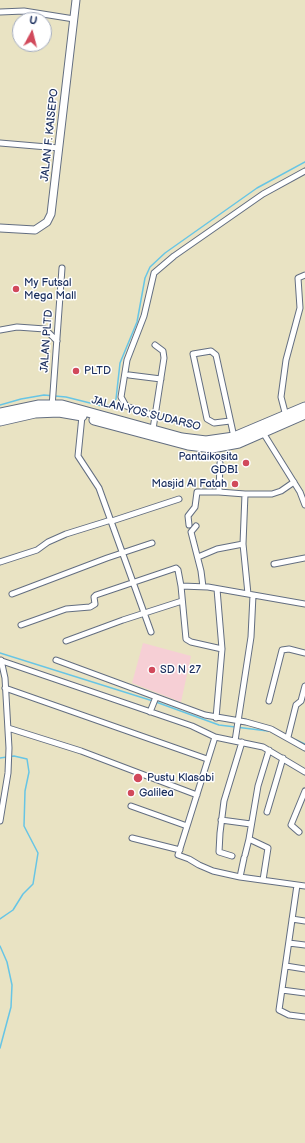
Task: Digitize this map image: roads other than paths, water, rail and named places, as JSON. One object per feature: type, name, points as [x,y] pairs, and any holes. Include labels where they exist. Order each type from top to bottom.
[{"type":"highway","name":"JALAN YOS SUDARSO","points":[[0,413],[24,407],[52,405],[70,407],[182,438],[206,441],[234,437],[261,430],[305,407]]},
{"type":"highway","points":[[0,421],[52,405],[82,416],[163,439],[205,448],[228,446],[261,430],[305,414]]},
{"type":"street","name":"JALAN F. KAISEPO","points":[[0,228],[35,230],[49,219],[53,207],[76,0]]},
{"type":"street","points":[[0,12],[24,11],[74,19]]},
{"type":"street","points":[[0,143],[59,148]]},
{"type":"street","points":[[155,416],[126,406],[121,397],[125,369],[144,316],[154,273],[174,256],[263,194],[305,171]]},
{"type":"street","name":"JALAN PLTD","points":[[52,405],[58,341],[62,268]]},
{"type":"street","points":[[286,416],[281,397],[286,360],[300,308],[298,278],[305,275]]},
{"type":"street","points":[[0,330],[17,327],[45,329],[58,341]]},
{"type":"street","points":[[152,429],[164,354],[162,348],[154,345]]},
{"type":"street","points":[[230,420],[214,423],[207,420],[193,354],[211,351],[216,355],[234,437]]},
{"type":"street","points":[[129,375],[161,379]]},
{"type":"street","points":[[82,416],[77,454],[99,488],[151,632]]},
{"type":"street","points":[[261,430],[294,482],[305,505]]},
{"type":"street","points":[[218,492],[220,463]]},
{"type":"street","points":[[189,525],[188,516],[195,507],[197,492],[263,495],[276,493],[294,482]]},
{"type":"street","points":[[235,740],[251,637],[251,594],[243,544],[245,494]]},
{"type":"street","points":[[0,562],[37,550],[48,542],[66,534],[179,499]]},
{"type":"street","points":[[196,526],[191,532],[198,557],[203,587]]},
{"type":"street","points":[[12,594],[152,543]]},
{"type":"street","points":[[198,557],[217,549],[243,544]]},
{"type":"street","points":[[274,564],[305,558]]},
{"type":"street","points":[[21,625],[66,609],[90,608],[95,604],[94,597],[96,595],[175,568],[178,570],[181,586],[186,640],[222,649]]},
{"type":"street","points":[[181,586],[217,589],[305,604]]},
{"type":"street","points":[[216,718],[222,649],[217,589]]},
{"type":"street","points":[[66,641],[182,601]]},
{"type":"street","points":[[269,701],[282,650],[289,649],[305,653]]},
{"type":"street","points":[[0,821],[9,748],[5,688],[1,660],[151,710],[215,737],[257,745],[269,750],[305,772]]},
{"type":"street","points":[[56,660],[155,699],[216,718],[271,729],[288,737],[305,748]]},
{"type":"street","points":[[288,737],[296,705],[301,702],[305,686]]},
{"type":"street","points":[[5,688],[207,759]]},
{"type":"street","points":[[151,710],[155,699]]},
{"type":"street","points":[[8,728],[81,751],[197,794]]},
{"type":"street","points":[[215,737],[178,855],[214,871],[240,877],[305,886]]},
{"type":"street","points":[[232,856],[219,852],[226,794],[242,742]]},
{"type":"street","points":[[240,877],[249,838],[258,786],[269,750]]},
{"type":"street","points":[[267,812],[283,758]]},
{"type":"street","points":[[299,832],[291,826],[305,791]]},
{"type":"street","points":[[131,806],[187,826]]},
{"type":"street","points":[[222,820],[251,824]]},
{"type":"street","points":[[132,838],[180,850]]},
{"type":"street","points":[[249,838],[268,848],[263,880]]},
{"type":"street","points":[[297,885],[279,1011],[305,1017]]},
{"type":"street","points":[[292,919],[305,920]]},
{"type":"street","points":[[289,943],[305,945]]},
{"type":"street","points":[[286,966],[305,969]]},
{"type":"street","points":[[282,990],[305,993]]},
{"type":"waterway","points":[[0,405],[44,395],[66,397],[102,406],[111,405],[116,399],[120,363],[137,322],[145,278],[150,267],[165,253],[257,188],[305,162]]},
{"type":"waterway","points":[[0,653],[153,701]]},
{"type":"waterway","points":[[156,702],[219,725],[268,731]]},
{"type":"waterway","points":[[296,740],[305,744]]},
{"type":"waterway","points":[[0,758],[14,756],[27,759],[29,772],[25,791],[24,826],[38,853],[33,884],[23,894],[13,910],[0,919]]},
{"type":"waterway","points":[[0,946],[7,962],[12,985],[11,1007],[0,1048]]},
{"type":"place","name":"My Futsal Mega Mall","points":[[16,289]]},
{"type":"place","name":"PLTD","points":[[76,371]]},
{"type":"place","name":"Pantaikosita GDBI","points":[[246,463]]},
{"type":"place","name":"Masjid Al Fatah","points":[[235,484]]},
{"type":"place","name":"SD N 27","points":[[152,670]]},
{"type":"place","name":"Pustu Klasabi","points":[[138,778]]},
{"type":"place","name":"Galilea","points":[[131,793]]}]
